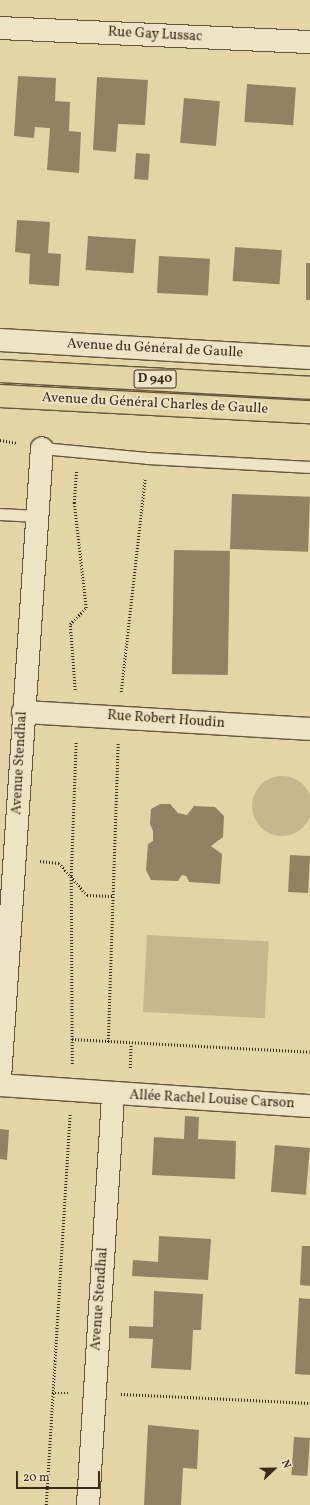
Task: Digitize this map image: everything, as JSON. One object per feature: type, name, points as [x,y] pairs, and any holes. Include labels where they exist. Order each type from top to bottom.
[{"type":"main road","name":"Avenue du Général Charles de Gaulle","points":[[0,371],[310,388]]},
{"type":"main road","name":"Avenue du Général Charles de Gaulle","points":[[0,396],[310,412]]},
{"type":"street","name":"Rue Gay Lussac","points":[[0,28],[310,42]]},
{"type":"street","name":"Avenue du Général de Gaulle","points":[[0,340],[310,358]]},
{"type":"street","name":"Avenue Stendhal","points":[[0,1078],[23,712],[42,448]]},
{"type":"street","name":"Rue Robert Houdin","points":[[23,712],[310,729]]},
{"type":"street","name":"Allée Rachel Louise Carson","points":[[0,1085],[113,1094],[310,1106]]},
{"type":"street","name":"Avenue Stendhal","points":[[88,1505],[113,1094]]},
{"type":"lane","points":[[42,448],[147,458],[310,467]]},
{"type":"lane","points":[[0,514],[38,516]]},
{"type":"path","points":[[108,1042],[119,717],[147,458]]},
{"type":"path","points":[[14,855],[26,859],[60,863],[87,895],[113,896]]},
{"type":"path","points":[[72,1039],[310,1052]]},
{"type":"path","points":[[46,1505],[72,1090]]},
{"type":"path","points":[[94,1393],[310,1403]]},
{"type":"shaded area","points":[[276,776],[288,776],[299,781],[307,789],[312,800],[310,818],[299,831],[288,836],[276,836],[265,831],[257,823],[252,812],[252,800],[257,789],[265,781]]},
{"type":"shaded area","points":[[147,935],[269,941],[265,1018],[143,1012]]},
{"type":"building","points":[[18,76],[56,78],[55,101],[70,102],[69,131],[81,132],[79,173],[47,170],[50,128],[35,127],[34,138],[14,136]]},
{"type":"building","points":[[97,77],[148,80],[145,125],[118,124],[116,152],[93,150]]},
{"type":"building","points":[[247,84],[296,87],[293,125],[244,122]]},
{"type":"building","points":[[184,98],[220,101],[216,146],[180,143]]},
{"type":"building","points":[[136,153],[150,154],[148,180],[134,179]]},
{"type":"building","points":[[17,220],[50,222],[48,253],[61,254],[59,286],[29,284],[30,254],[15,252]]},
{"type":"building","points":[[88,236],[136,239],[134,273],[86,270]]},
{"type":"building","points":[[235,247],[282,250],[280,284],[233,281]]},
{"type":"building","points":[[159,256],[210,259],[208,296],[157,293]]},
{"type":"building","points":[[306,263],[310,263],[310,300],[306,300]]},
{"type":"building","points":[[232,494],[310,497],[308,552],[230,549]]},
{"type":"building","points":[[174,550],[230,551],[228,675],[172,674]]},
{"type":"building","points":[[160,804],[170,804],[178,813],[187,815],[194,806],[215,807],[224,816],[223,837],[211,846],[222,854],[220,884],[189,882],[186,876],[182,875],[178,881],[151,880],[146,870],[148,844],[153,841],[153,831],[150,824],[151,809]]},
{"type":"building","points":[[290,855],[310,856],[308,893],[288,892]]},
{"type":"building","points":[[185,1116],[199,1117],[198,1139],[236,1141],[235,1179],[152,1175],[154,1137],[184,1139]]},
{"type":"building","points":[[0,1129],[9,1130],[7,1160],[0,1159]]},
{"type":"building","points":[[275,1145],[310,1148],[306,1195],[271,1192]]},
{"type":"building","points":[[159,1236],[211,1239],[208,1280],[132,1276],[133,1260],[158,1262]]},
{"type":"building","points":[[302,1246],[310,1246],[310,1286],[300,1285]]},
{"type":"building","points":[[154,1291],[203,1294],[201,1330],[193,1330],[191,1370],[151,1368],[153,1339],[129,1338],[129,1326],[153,1327]]},
{"type":"building","points":[[299,1298],[310,1299],[310,1375],[295,1374]]},
{"type":"building","points":[[148,1425],[199,1430],[197,1469],[183,1468],[181,1505],[144,1505]]},
{"type":"building","points":[[294,1437],[310,1438],[307,1476],[291,1475]]}]
